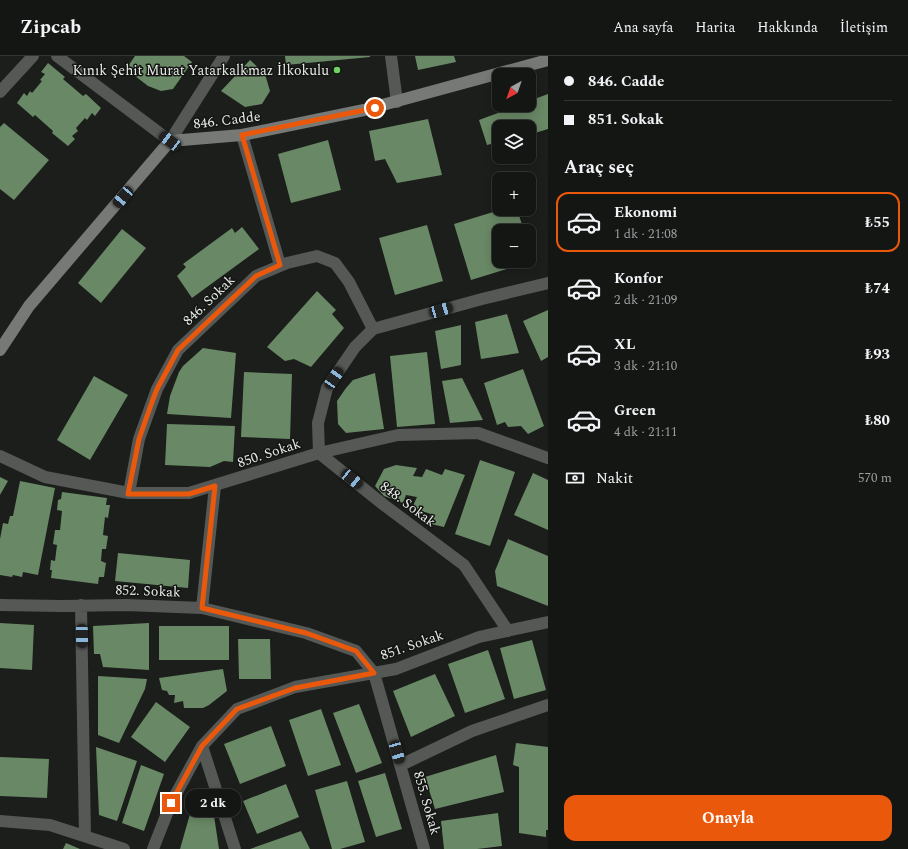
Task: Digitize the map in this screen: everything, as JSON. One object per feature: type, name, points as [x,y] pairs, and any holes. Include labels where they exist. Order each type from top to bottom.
[{"type":"street","points":[[0,92],[32,56]]},
{"type":"street","points":[[57,56],[170,141]]},
{"type":"street","points":[[0,350],[29,306],[170,141],[224,56]]},
{"type":"street","points":[[391,56],[397,102]]},
{"type":"street","name":"846. Cadde","points":[[170,141],[242,135],[364,110],[548,60]]},
{"type":"street","points":[[242,135],[280,265]]},
{"type":"street","name":"846. Sokak","points":[[128,494],[139,439],[157,389],[178,350],[256,276],[286,263],[317,256],[335,263],[349,282],[373,329]]},
{"type":"street","points":[[319,453],[318,423],[327,388],[355,347],[373,329],[482,299],[548,283]]},
{"type":"street","name":"850. Sokak","points":[[0,456],[45,477],[128,494],[189,494],[319,453],[398,436],[478,433],[548,458]]},
{"type":"street","name":"848. Sokak","points":[[319,453],[384,505],[464,565],[508,631]]},
{"type":"street","points":[[202,608],[215,486]]},
{"type":"street","name":"852. Sokak","points":[[0,605],[126,605],[202,608],[306,633],[356,651],[374,673]]},
{"type":"street","points":[[81,606],[85,836]]},
{"type":"street","name":"851. Sokak","points":[[153,849],[171,803],[202,746],[237,709],[295,688],[396,669],[479,637],[548,622]]},
{"type":"street","name":"855. Sokak","points":[[374,673],[400,765],[421,848]]},
{"type":"street","points":[[400,765],[472,731],[548,705]]},
{"type":"street","points":[[202,746],[235,849]]},
{"type":"street","points":[[0,821],[50,825],[124,849]]},
{"type":"building","points":[[135,56],[184,56],[192,62],[173,89],[161,91],[148,86],[126,69]]},
{"type":"building","points":[[285,56],[370,56],[370,57],[286,65]]},
{"type":"building","points":[[415,56],[454,56],[456,62],[418,70]]},
{"type":"building","points":[[250,60],[265,74],[270,91],[262,104],[245,107],[221,91]]},
{"type":"building","points":[[48,63],[65,77],[63,79],[83,96],[86,94],[101,108],[95,116],[92,113],[87,120],[85,118],[76,128],[78,131],[72,136],[75,139],[68,146],[52,133],[53,131],[35,115],[33,117],[17,103],[24,93],[27,96],[30,91],[32,93],[42,81],[40,80],[45,74],[41,72]]},
{"type":"building","points":[[548,94],[548,129],[536,133],[536,120],[492,120],[492,146],[491,144],[487,145],[479,120],[500,112],[536,112],[536,98]]},
{"type":"building","points":[[428,119],[442,175],[397,183],[385,159],[375,161],[369,131]]},
{"type":"building","points":[[4,123],[49,160],[14,200],[0,189],[0,127]]},
{"type":"building","points":[[328,140],[341,190],[291,203],[278,154]]},
{"type":"building","points":[[492,212],[492,216],[519,216],[522,224],[492,224],[492,268],[510,268],[471,280],[454,224]]},
{"type":"building","points":[[427,225],[443,281],[395,295],[379,238]]},
{"type":"building","points":[[242,227],[259,249],[192,298],[177,276],[186,267],[183,264],[232,228],[235,233]]},
{"type":"building","points":[[122,229],[146,248],[101,303],[78,283]]},
{"type":"building","points":[[317,291],[336,310],[332,314],[344,328],[311,367],[294,359],[285,361],[267,347]]},
{"type":"building","points":[[548,310],[548,357],[541,361],[523,321]]},
{"type":"building","points":[[507,314],[519,353],[481,359],[475,322]]},
{"type":"building","points":[[461,325],[461,365],[441,369],[435,331]]},
{"type":"building","points":[[203,348],[236,353],[231,418],[167,414],[170,396],[179,372],[183,366]]},
{"type":"building","points":[[427,352],[435,424],[397,427],[390,356]]},
{"type":"building","points":[[523,369],[544,426],[528,434],[521,426],[508,427],[505,422],[497,425],[484,383]]},
{"type":"building","points":[[244,372],[292,374],[290,439],[241,437]]},
{"type":"building","points":[[375,373],[384,429],[346,433],[338,424],[337,401],[353,380]]},
{"type":"building","points":[[94,376],[128,395],[90,460],[57,440]]},
{"type":"building","points":[[462,378],[483,420],[450,423],[442,381]]},
{"type":"building","points":[[167,424],[235,426],[233,462],[224,461],[210,467],[165,465]]},
{"type":"building","points":[[480,460],[515,472],[490,546],[455,534]]},
{"type":"building","points":[[396,465],[417,468],[413,476],[422,477],[426,469],[442,475],[445,469],[465,475],[444,527],[427,523],[431,514],[412,508],[417,497],[406,495],[403,503],[384,496],[375,486],[384,469]]},
{"type":"building","points":[[533,473],[548,480],[548,530],[514,515]]},
{"type":"building","points":[[0,477],[8,481],[0,495]]},
{"type":"building","points":[[20,481],[55,488],[38,575],[23,572],[22,577],[13,575],[12,577],[0,575],[0,539],[3,523],[8,524],[10,516],[13,516]]},
{"type":"building","points":[[62,492],[107,498],[106,505],[110,505],[108,518],[105,517],[103,535],[108,536],[106,549],[102,549],[101,561],[106,563],[104,577],[99,577],[98,584],[51,578],[51,560],[55,561],[57,545],[53,544],[55,530],[60,530],[62,511],[57,510],[58,500],[61,499]]},
{"type":"building","points":[[508,539],[548,556],[548,606],[497,586],[495,571]]},
{"type":"building","points":[[118,553],[190,560],[188,588],[115,581]]},
{"type":"building","points":[[0,623],[34,625],[32,670],[0,668]]},
{"type":"building","points":[[149,623],[149,670],[103,667],[100,654],[94,654],[93,626]]},
{"type":"building","points":[[159,626],[229,626],[229,660],[159,660]]},
{"type":"building","points":[[238,639],[270,639],[271,679],[239,679]]},
{"type":"building","points":[[532,640],[546,690],[514,699],[500,648]]},
{"type":"building","points":[[488,650],[505,699],[465,713],[448,664]]},
{"type":"building","points":[[223,669],[227,691],[203,708],[184,708],[183,701],[174,703],[175,695],[169,695],[167,691],[162,690],[159,678]]},
{"type":"building","points":[[435,674],[455,716],[411,737],[393,691]]},
{"type":"building","points":[[98,676],[147,679],[145,689],[119,743],[98,735]]},
{"type":"building","points":[[156,702],[190,727],[165,762],[131,737]]},
{"type":"building","points":[[359,704],[382,763],[356,773],[333,713]]},
{"type":"building","points":[[321,709],[341,765],[308,776],[289,720]]},
{"type":"building","points":[[271,726],[286,766],[240,784],[224,744]]},
{"type":"building","points":[[516,743],[548,747],[548,830],[546,830],[546,837],[519,833],[519,767],[513,765]]},
{"type":"building","points":[[96,747],[137,761],[117,821],[99,815]]},
{"type":"building","points":[[496,755],[504,792],[435,809],[425,777]]},
{"type":"building","points":[[0,757],[49,759],[47,798],[0,796]]},
{"type":"building","points":[[141,765],[164,774],[144,831],[122,823]]},
{"type":"building","points":[[385,773],[402,829],[376,837],[358,781]]},
{"type":"building","points":[[347,781],[365,842],[340,849],[332,849],[315,790]]},
{"type":"building","points":[[286,784],[299,817],[257,834],[243,801]]},
{"type":"building","points":[[192,807],[213,809],[219,849],[180,849]]},
{"type":"building","points":[[498,813],[502,846],[477,849],[444,849],[441,821]]},
{"type":"building","points":[[301,831],[310,849],[250,849]]},
{"type":"building","points":[[66,843],[80,849],[63,849]]},
{"type":"place","name":"Kınık Şehit Murat Yatarkalkmaz İlkokulu","points":[[337,70]]},
{"type":"route","points":[[171,803],[202,746],[237,709],[295,688],[374,673],[356,651],[306,633],[202,608],[215,486],[189,494],[128,494],[139,439],[157,389],[178,350],[256,276],[280,265],[242,135],[375,108]]}]
